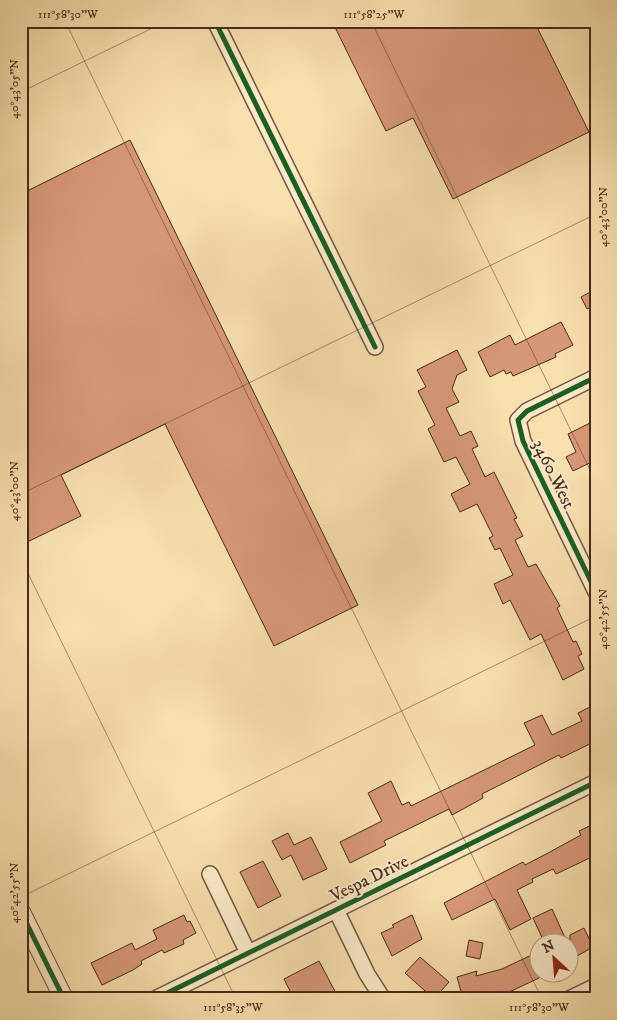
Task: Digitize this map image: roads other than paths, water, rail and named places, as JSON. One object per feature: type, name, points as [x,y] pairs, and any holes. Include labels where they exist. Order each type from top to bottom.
[{"type":"street","points":[[216,21],[375,346]]},
{"type":"street","name":"3460 West","points":[[596,377],[535,407],[518,420],[522,441],[596,592]]},
{"type":"street","name":"Vespa Drive","points":[[155,999],[596,782]]},
{"type":"street","points":[[210,874],[248,953]]},
{"type":"street","points":[[336,910],[367,974],[384,999]]},
{"type":"street","points":[[21,912],[64,999]]},
{"type":"street","points":[[569,999],[596,986]]}]
